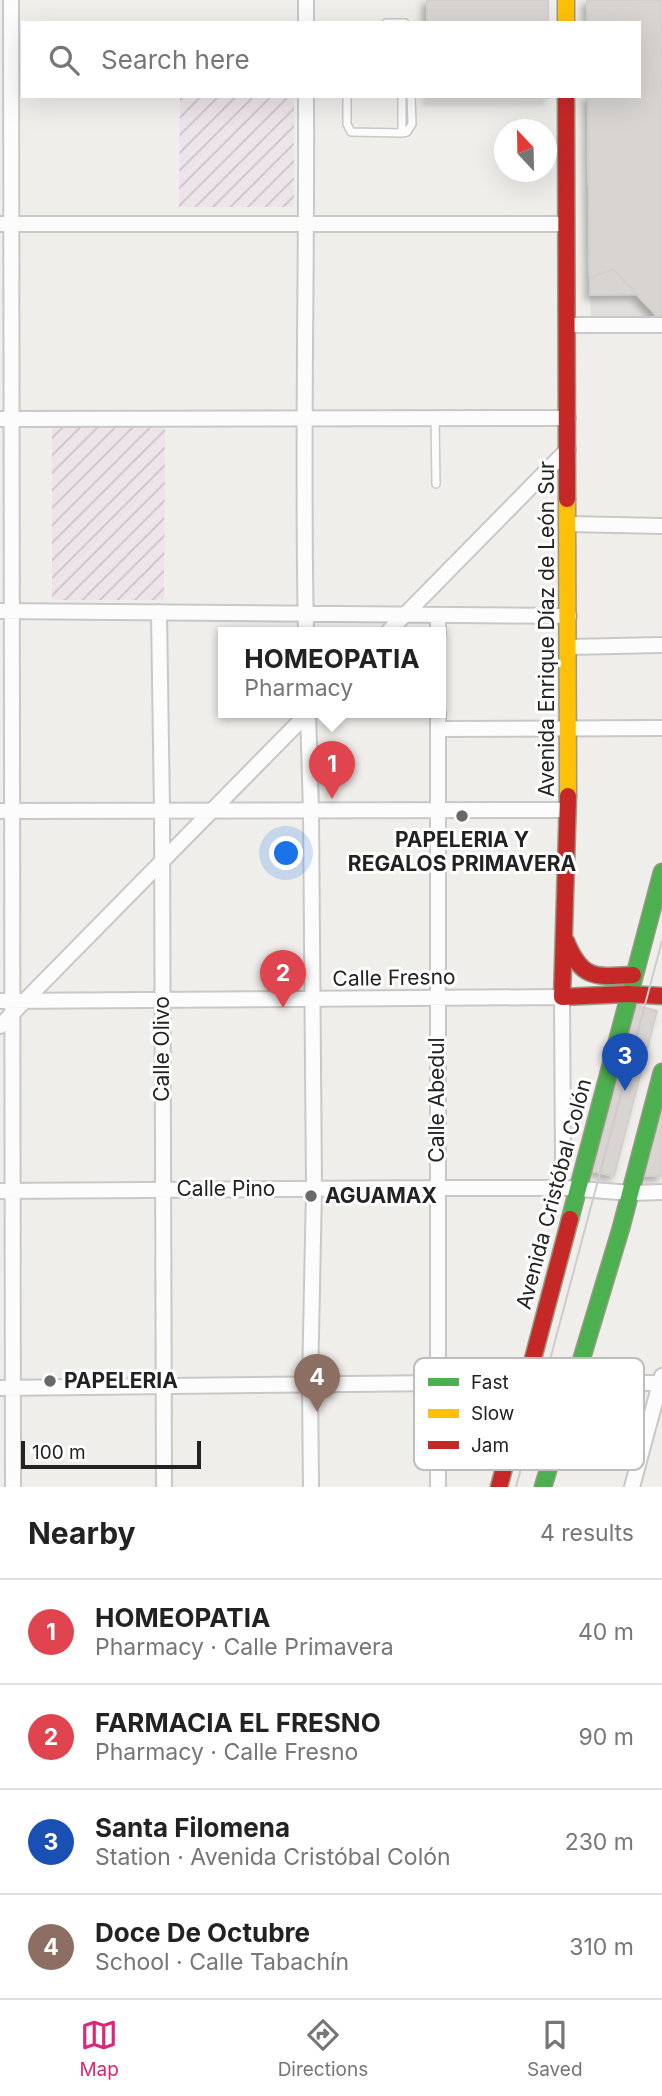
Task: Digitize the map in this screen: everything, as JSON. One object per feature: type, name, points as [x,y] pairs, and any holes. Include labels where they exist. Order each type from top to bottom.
[{"type":"main road","points":[[566,0],[566,21]]},
{"type":"main road","name":"Avenida Enrique Díaz de León Sur","points":[[562,997],[568,810],[569,648],[566,98]]},
{"type":"main road","name":"Avenida Cristóbal Colón","points":[[532,1358],[662,872]]},
{"type":"main road","points":[[564,935],[572,958],[583,972],[595,976],[633,975]]},
{"type":"main road","name":"Calle Fresno","points":[[562,997],[628,994],[662,996]]},
{"type":"main road","points":[[580,1358],[632,1193],[660,1091],[662,1072]]},
{"type":"main road","name":"Avenida Cristóbal Colón","points":[[499,1487],[503,1470]]},
{"type":"main road","points":[[543,1487],[548,1470]]},
{"type":"street","points":[[11,0],[6,224],[6,811],[12,1004],[6,1191],[6,1388],[13,1487]]},
{"type":"street","points":[[306,0],[306,21]]},
{"type":"street","points":[[306,98],[307,224],[303,418],[306,627]]},
{"type":"street","points":[[6,224],[566,224]]},
{"type":"street","points":[[568,325],[662,325]]},
{"type":"street","points":[[6,419],[568,418]]},
{"type":"street","points":[[393,627],[568,449]]},
{"type":"street","points":[[568,524],[662,526]]},
{"type":"street","points":[[6,611],[569,616]]},
{"type":"street","name":"Calle Olivo","points":[[159,612],[164,1487]]},
{"type":"street","points":[[438,615],[438,627]]},
{"type":"street","points":[[569,648],[662,645]]},
{"type":"street","points":[[0,1026],[12,1004],[162,862],[303,718]]},
{"type":"street","points":[[308,718],[314,1189],[311,1487]]},
{"type":"street","name":"Calle Abedul","points":[[438,718],[438,1358]]},
{"type":"street","points":[[438,729],[662,728]]},
{"type":"street","points":[[6,811],[568,810]]},
{"type":"street","name":"Calle Fresno","points":[[12,1004],[562,997]]},
{"type":"street","name":"Avenida Enrique Díaz de León Sur","points":[[562,997],[563,1161]]},
{"type":"street","name":"Calle Pino","points":[[6,1191],[437,1188],[662,1192]]},
{"type":"street","points":[[644,1443],[661,1380]]},
{"type":"street","points":[[6,1388],[414,1382]]},
{"type":"street","points":[[632,1487],[637,1470]]},
{"type":"lane","points":[[347,98],[347,124],[351,132],[402,134],[411,129],[411,98]]},
{"type":"lane","points":[[402,98],[402,134]]},
{"type":"lane","points":[[435,419],[436,484]]},
{"type":"shaded area","points":[[180,98],[294,98],[294,207],[179,207]]},
{"type":"shaded area","points":[[637,294],[659,318],[591,316],[590,295]]},
{"type":"shaded area","points":[[52,426],[165,426],[164,600],[52,600]]},
{"type":"building","points":[[427,0],[548,0],[548,21],[427,21]]},
{"type":"building","points":[[587,0],[662,0],[662,317],[659,318],[613,269],[590,278],[588,98],[641,98],[641,21],[588,21]]},
{"type":"building","points":[[613,269],[637,294],[590,295],[590,278]]},
{"type":"building","points":[[636,1005],[657,1011],[614,1176],[593,1171]]},
{"type":"building","points":[[662,1106],[662,1176],[641,1176]]},
{"type":"tram line","points":[[550,1358],[662,941]]},
{"type":"tram line","points":[[516,1487],[521,1470]]},
{"type":"traffic: fast","points":[[570,1219],[662,872]]},
{"type":"traffic: fast","points":[[582,1358],[621,1228],[662,1072]]},
{"type":"traffic: fast","points":[[543,1487],[548,1470]]},
{"type":"traffic: slow","points":[[566,0],[566,21]]},
{"type":"traffic: slow","points":[[567,499],[568,796]]},
{"type":"traffic: jam","points":[[566,98],[567,499]]},
{"type":"traffic: jam","points":[[568,796],[562,997],[628,994],[662,996]]},
{"type":"traffic: jam","points":[[566,941],[578,963],[591,973],[609,976],[633,975]]},
{"type":"traffic: jam","points":[[533,1358],[570,1219]]},
{"type":"traffic: jam","points":[[499,1487],[504,1470]]},
{"type":"place","name":"HOMEOPATIA","points":[[332,799]]},
{"type":"place","name":"PAPELERIA Y REGALOS PRIMAVERA","points":[[462,816]]},
{"type":"place","name":"FARMACIA EL FRESNO","points":[[283,1008]]},
{"type":"place","name":"Santa Filomena","points":[[625,1091]]},
{"type":"place","name":"AGUAMAX","points":[[311,1196]]},
{"type":"place","name":"PAPELERIA","points":[[50,1381]]},
{"type":"place","name":"Doce De Octubre","points":[[317,1412]]}]
